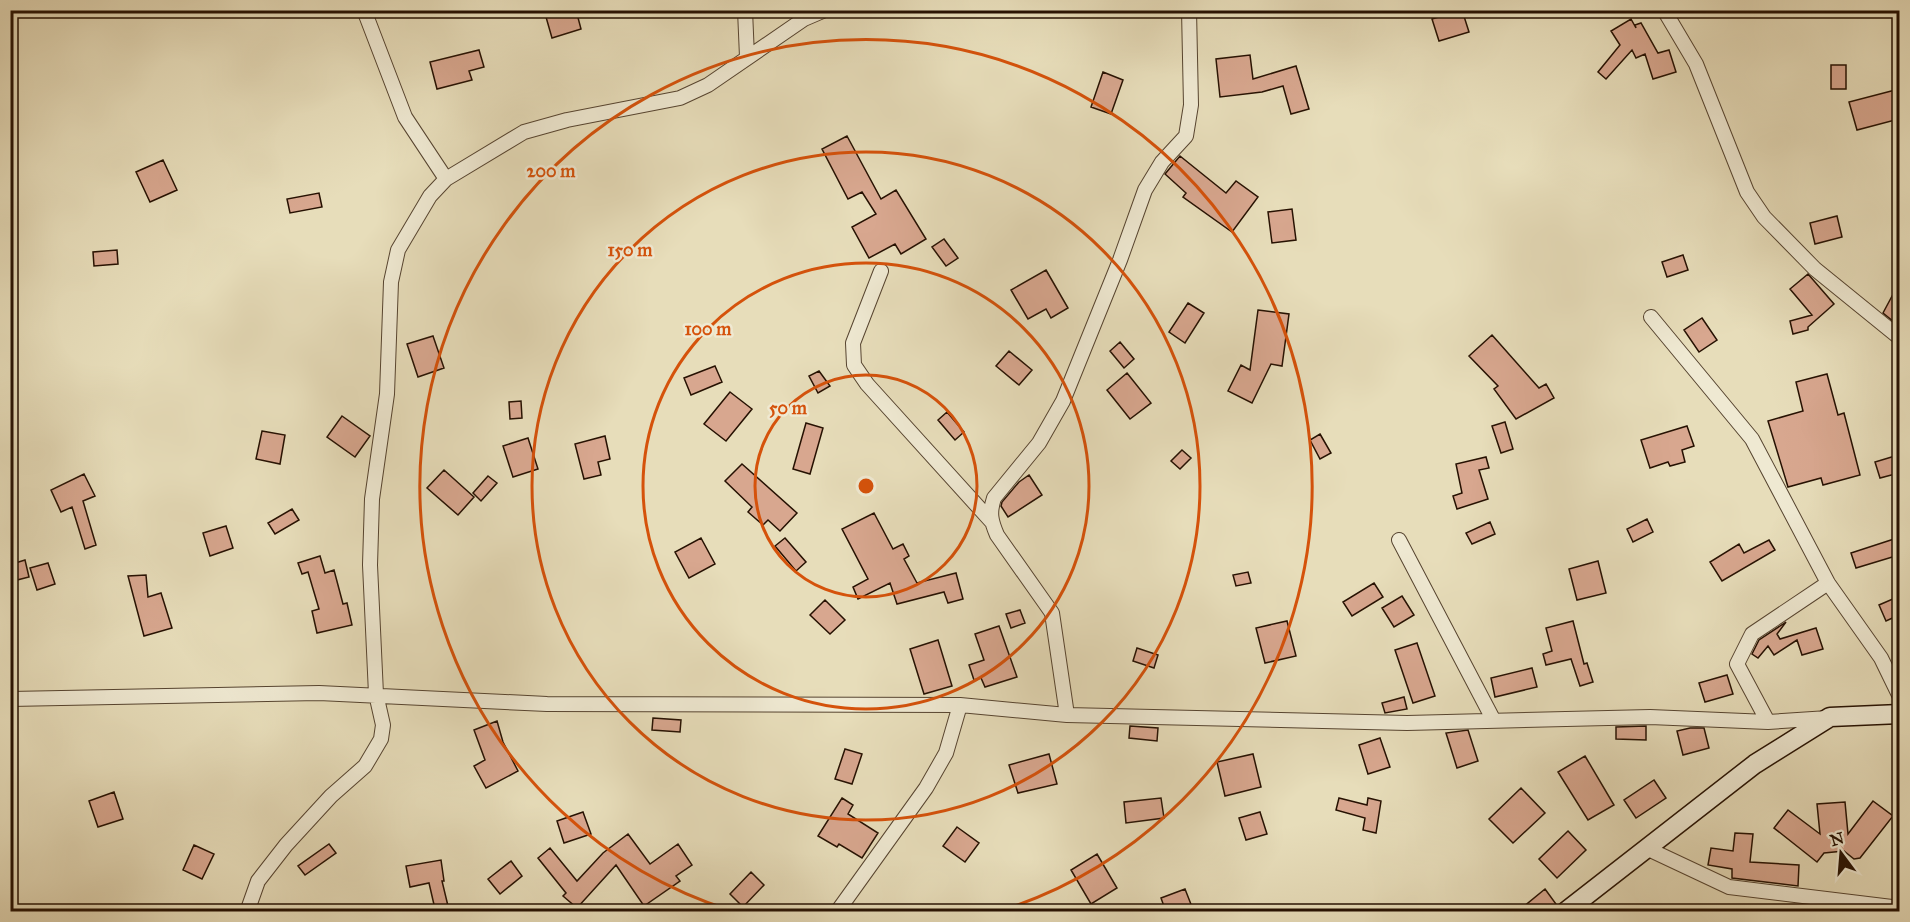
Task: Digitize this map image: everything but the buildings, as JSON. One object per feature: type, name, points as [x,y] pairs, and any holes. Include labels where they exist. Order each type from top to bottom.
[{"type":"main road","points":[[1565,912],[1755,765],[1830,717],[1899,714]]},
{"type":"street","points":[[364,10],[405,117],[446,178]]},
{"type":"street","points":[[745,10],[747,57]]},
{"type":"street","points":[[247,912],[258,881],[286,845],[331,796],[365,766],[381,739],[383,725],[376,694],[370,543],[372,499],[387,394],[391,282],[398,250],[430,196],[446,178],[524,132],[567,120],[680,98],[708,85],[804,19],[825,10]]},
{"type":"street","points":[[1067,716],[1052,613],[997,535],[991,521],[990,509],[994,498],[1039,443],[1063,401],[1120,260],[1145,190],[1162,162],[1186,136],[1191,105],[1189,10]]},
{"type":"street","points":[[1664,10],[1696,64],[1747,192],[1764,217],[1815,269],[1899,338]]},
{"type":"street","points":[[881,271],[853,343],[854,365],[867,384],[991,521]]},
{"type":"street","points":[[1651,317],[1752,439],[1828,583],[1881,658],[1899,697]]},
{"type":"street","points":[[1399,540],[1494,721]]},
{"type":"street","points":[[1768,722],[1737,664],[1752,634],[1828,583]]},
{"type":"street","points":[[10,699],[376,694],[547,704],[960,705],[1067,716],[1407,723],[1650,717],[1768,722],[1830,717]]},
{"type":"street","points":[[837,912],[926,788],[946,753],[960,705]]},
{"type":"street","points":[[1646,848],[1729,887],[1899,908]]}]
